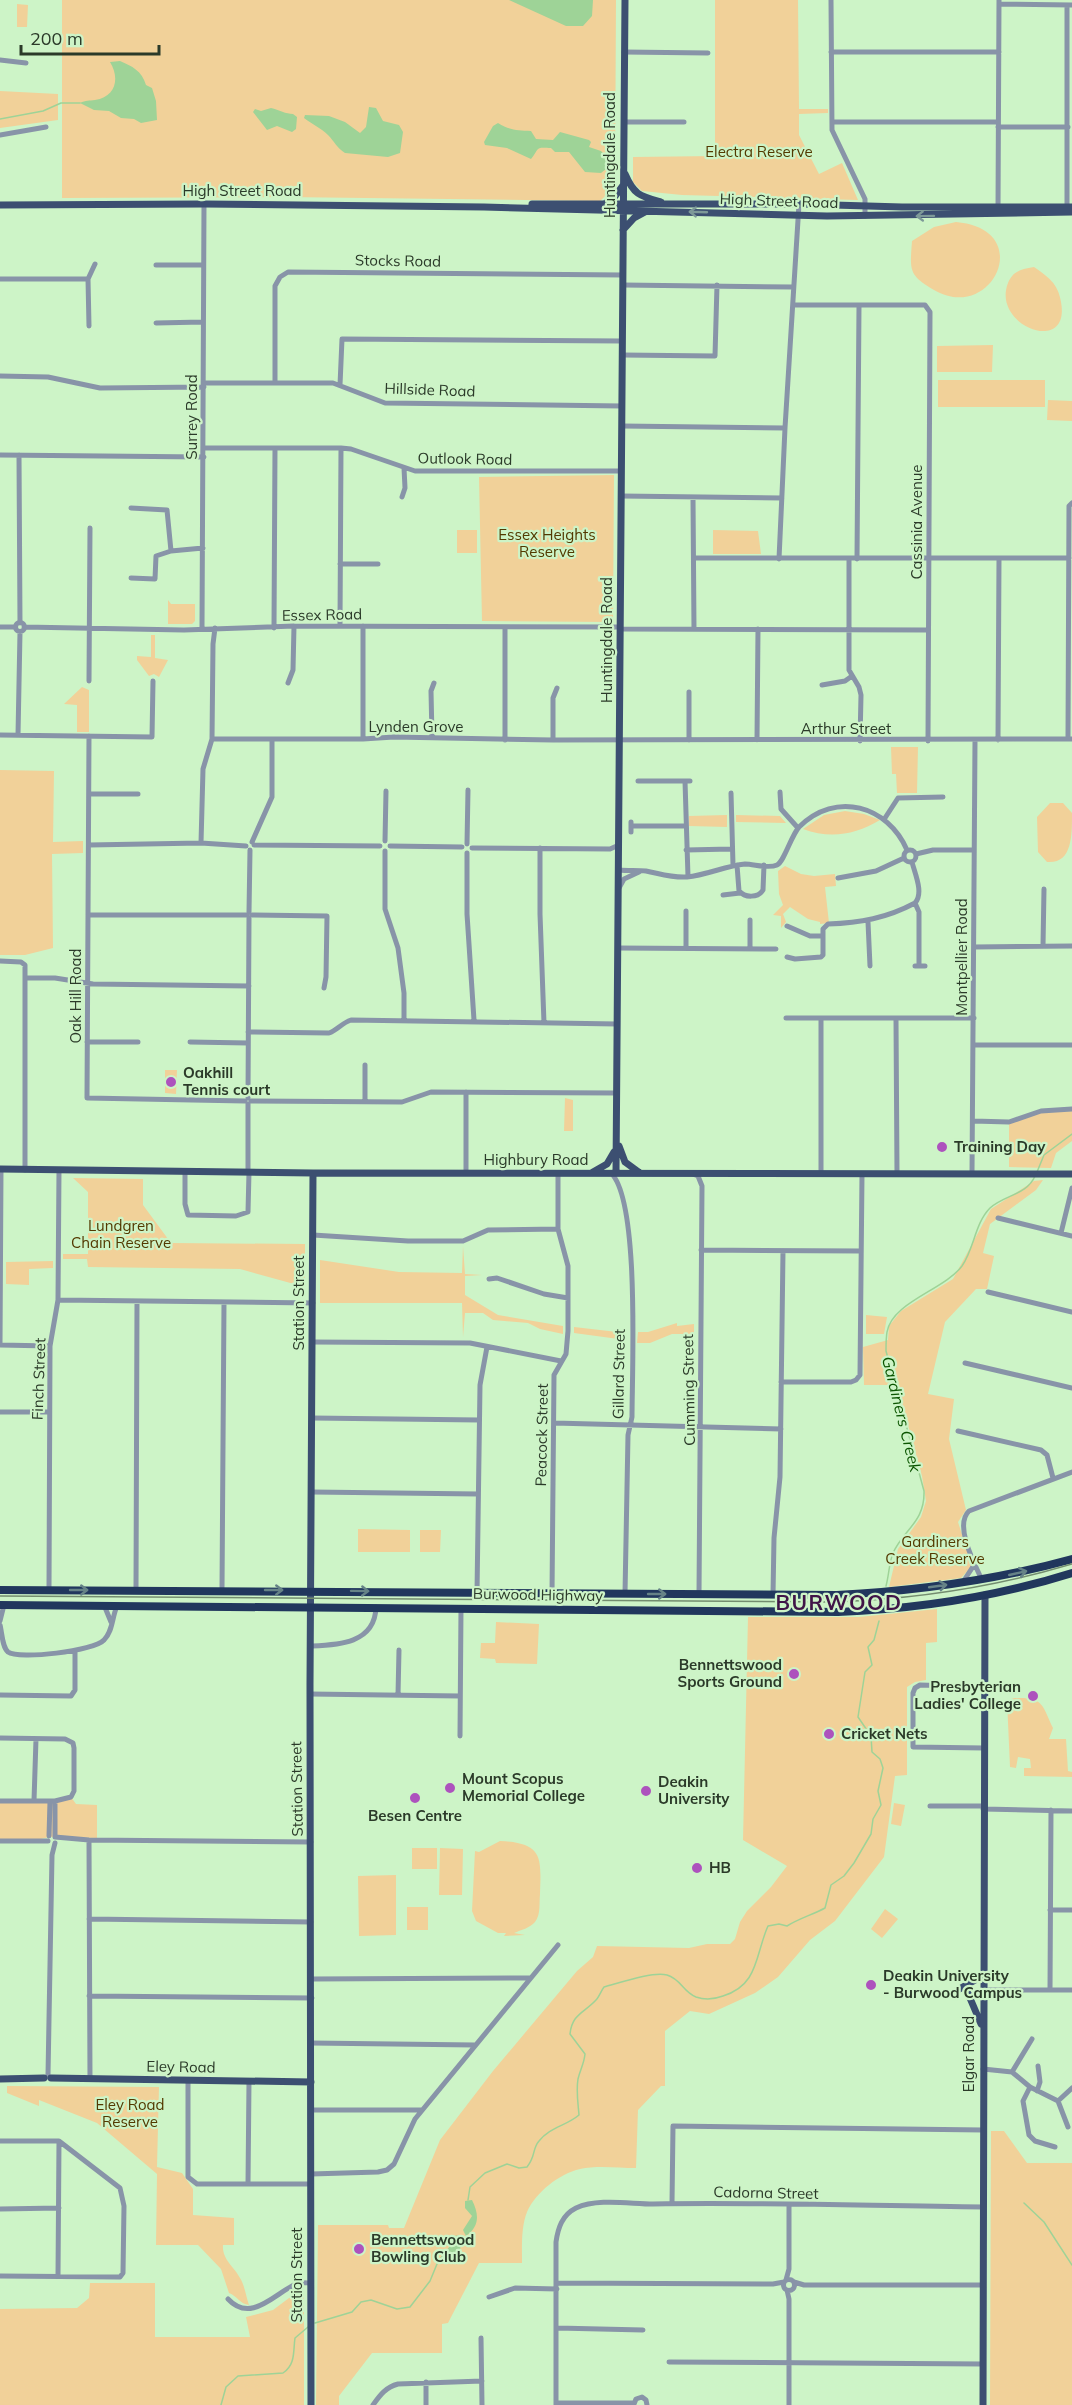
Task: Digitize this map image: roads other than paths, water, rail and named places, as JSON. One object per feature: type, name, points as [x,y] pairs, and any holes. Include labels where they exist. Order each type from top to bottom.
[{"type":"highway","name":"Burwood Highway","points":[[0,1590],[311,1590],[773,1595],[876,1593],[982,1580],[1072,1558]]},
{"type":"highway","name":"Burwood Highway","points":[[2,1605],[856,1611],[899,1608],[972,1598],[1072,1573]]},
{"type":"highway","points":[[982,1580],[985,1595]]},
{"type":"highway","points":[[194,1590],[200,1597],[200,1606]]},
{"type":"highway","points":[[419,1592],[424,1608]]},
{"type":"highway","points":[[742,1611],[743,1594]]},
{"type":"main road","name":"Huntingdale Road","points":[[613,1173],[617,1137],[624,0]]},
{"type":"main road","points":[[624,172],[633,191],[637,194],[668,204]]},
{"type":"main road","points":[[602,205],[613,199],[624,184]]},
{"type":"main road","name":"High Street Road","points":[[484,207],[515,204],[602,205],[648,210],[798,216],[1070,210]]},
{"type":"main road","name":"High Street Road","points":[[0,205],[623,207],[668,204],[799,204],[998,211]]},
{"type":"main road","points":[[623,230],[634,218],[648,210]]},
{"type":"main road","points":[[617,1137],[623,1160],[641,1173]]},
{"type":"main road","points":[[588,1173],[608,1164],[614,1155],[617,1137]]},
{"type":"main road","name":"Highbury Road","points":[[0,1169],[313,1173],[1072,1174]]},
{"type":"main road","name":"Station Street","points":[[311,2405],[310,1694],[313,1173]]},
{"type":"main road","name":"Elgar Road","points":[[983,2405],[982,1976],[985,1595]]},
{"type":"main road","points":[[972,1598],[980,1604],[984,1615]]},
{"type":"main road","points":[[956,1991],[982,1976]]},
{"type":"main road","points":[[967,1991],[982,2027]]},
{"type":"main road","name":"Eley Road","points":[[0,2079],[48,2077],[311,2082]]},
{"type":"street","points":[[831,0],[832,130],[865,199],[865,216]]},
{"type":"street","points":[[998,211],[999,2],[1069,5],[1070,210]]},
{"type":"street","points":[[624,52],[708,53]]},
{"type":"street","points":[[831,52],[999,52]]},
{"type":"street","points":[[0,60],[26,63]]},
{"type":"street","points":[[624,122],[684,122]]},
{"type":"street","points":[[831,123],[1068,127]]},
{"type":"street","points":[[0,135],[46,127]]},
{"type":"street","name":"Surrey Road","points":[[202,629],[204,204]]},
{"type":"street","points":[[779,559],[799,204]]},
{"type":"street","points":[[89,326],[88,279],[95,264]]},
{"type":"street","points":[[156,265],[203,265]]},
{"type":"street","name":"Stocks Road","points":[[275,382],[275,286],[280,277],[288,272],[623,275]]},
{"type":"street","points":[[0,279],[88,279]]},
{"type":"street","points":[[623,285],[793,287]]},
{"type":"street","points":[[622,355],[715,356],[717,285]]},
{"type":"street","points":[[793,305],[859,306],[857,559]]},
{"type":"street","name":"Cassinia Avenue","points":[[859,306],[925,305],[930,312],[928,741]]},
{"type":"street","points":[[156,323],[203,322]]},
{"type":"street","points":[[340,385],[342,339],[622,341]]},
{"type":"street","name":"Hillside Road","points":[[0,376],[48,377],[100,388],[275,382],[333,383],[385,403],[622,406]]},
{"type":"street","points":[[622,426],[785,428]]},
{"type":"street","name":"Outlook Road","points":[[204,448],[351,449],[415,471],[621,471]]},
{"type":"street","points":[[274,628],[275,448]]},
{"type":"street","points":[[340,626],[341,448]]},
{"type":"street","points":[[0,455],[204,457]]},
{"type":"street","points":[[18,735],[19,456]]},
{"type":"street","points":[[402,497],[405,488],[404,468]]},
{"type":"street","points":[[621,496],[782,498]]},
{"type":"street","points":[[693,497],[693,629]]},
{"type":"street","points":[[1070,739],[1071,505]]},
{"type":"street","points":[[131,508],[167,510],[171,551]]},
{"type":"street","points":[[89,681],[90,528]]},
{"type":"street","points":[[131,578],[155,579],[156,556],[171,551],[203,548]]},
{"type":"street","points":[[694,558],[1069,558]]},
{"type":"street","points":[[998,740],[999,558]]},
{"type":"street","points":[[849,559],[849,670],[861,695],[860,741]]},
{"type":"street","points":[[340,564],[378,564]]},
{"type":"street","points":[[288,683],[293,670],[294,626]]},
{"type":"street","points":[[363,626],[363,739]]},
{"type":"street","name":"Essex Road","points":[[0,627],[213,629],[363,626],[928,630]]},
{"type":"street","points":[[505,627],[505,740]]},
{"type":"street","points":[[201,843],[202,769],[212,739],[213,629]]},
{"type":"street","points":[[757,740],[758,630]]},
{"type":"street","points":[[822,685],[845,681],[852,676]]},
{"type":"street","points":[[0,735],[152,737],[153,681]]},
{"type":"street","points":[[432,738],[431,691],[434,683]]},
{"type":"street","points":[[553,740],[553,698],[557,688]]},
{"type":"street","points":[[689,692],[689,740]]},
{"type":"street","name":"Oak Hill Road","points":[[89,736],[87,1098],[248,1101]]},
{"type":"street","name":"Lynden Grove","points":[[212,739],[363,739],[394,736],[505,740],[619,740]]},
{"type":"street","name":"Arthur Street","points":[[619,740],[1070,739]]},
{"type":"street","points":[[185,1171],[188,1215],[247,1214],[249,1205],[250,846],[272,797],[272,740]]},
{"type":"street","name":"Montpellier Road","points":[[972,1174],[975,741]]},
{"type":"street","points":[[638,781],[687,781],[685,826],[688,877]]},
{"type":"street","points":[[468,790],[466,914],[474,1020]]},
{"type":"street","points":[[386,791],[385,909],[398,948],[404,993],[404,1021]]},
{"type":"street","points":[[780,792],[781,809],[798,828]]},
{"type":"street","points":[[731,793],[731,849],[740,893]]},
{"type":"street","points":[[89,794],[138,794]]},
{"type":"street","points":[[885,818],[898,798],[943,797]]},
{"type":"street","points":[[619,870],[688,877],[735,865],[776,866],[781,862],[798,828],[818,814],[843,807],[868,810],[885,818],[897,831],[908,850],[916,854]]},
{"type":"street","points":[[631,827],[685,826]]},
{"type":"street","points":[[380,846],[385,841]]},
{"type":"street","points":[[89,845],[201,843],[250,846],[380,846],[387,849],[610,849],[619,845]]},
{"type":"street","points":[[540,848],[544,1023]]},
{"type":"street","points":[[686,850],[731,849]]},
{"type":"street","points":[[904,858],[908,850]]},
{"type":"street","points":[[916,854],[933,850],[974,850]]},
{"type":"street","points":[[912,862],[916,859],[916,854]]},
{"type":"street","points":[[904,858],[912,862]]},
{"type":"street","points":[[838,878],[876,871],[904,858]]},
{"type":"street","points":[[786,956],[795,959],[821,957],[823,929],[828,924],[868,922],[886,917],[915,903],[919,900],[919,892],[912,862]]},
{"type":"street","points":[[723,895],[740,893],[744,896],[754,896],[761,893],[764,865]]},
{"type":"street","points":[[619,890],[624,879],[641,871]]},
{"type":"street","points":[[1043,946],[1044,890]]},
{"type":"street","points":[[915,903],[919,912],[920,966]]},
{"type":"street","points":[[686,910],[686,948]]},
{"type":"street","points":[[88,915],[327,916],[324,988]]},
{"type":"street","points":[[750,920],[750,949]]},
{"type":"street","points":[[868,922],[868,966],[877,966]]},
{"type":"street","points":[[787,926],[810,936],[823,936]]},
{"type":"street","points":[[974,947],[1072,946]]},
{"type":"street","points":[[618,948],[776,949]]},
{"type":"street","points":[[0,962],[21,962],[26,965],[25,1170]]},
{"type":"street","points":[[26,978],[55,978],[88,983],[249,986]]},
{"type":"street","points":[[786,1018],[974,1018]]},
{"type":"street","points":[[821,1018],[821,1174]]},
{"type":"street","points":[[896,1019],[897,1174]]},
{"type":"street","points":[[248,1032],[329,1033],[351,1020],[474,1020],[618,1024]]},
{"type":"street","points":[[87,1042],[138,1042]]},
{"type":"street","points":[[190,1042],[248,1043]]},
{"type":"street","points":[[974,1045],[1072,1045]]},
{"type":"street","points":[[365,1065],[365,1101]]},
{"type":"street","points":[[248,1101],[402,1102],[431,1092],[617,1093]]},
{"type":"street","points":[[466,1092],[466,1173]]},
{"type":"street","points":[[973,1121],[1009,1122],[1041,1111],[1072,1109]]},
{"type":"street","points":[[0,1169],[0,1345],[50,1346]]},
{"type":"street","name":"Finch Street","points":[[49,1590],[50,1346],[58,1300],[59,1170]]},
{"type":"street","name":"Peacock Street","points":[[552,1594],[555,1375],[568,1345],[568,1266],[558,1229],[558,1173]]},
{"type":"street","name":"Gillard Street","points":[[613,1173],[621,1192],[632,1254],[632,1417],[628,1435],[625,1594]]},
{"type":"street","name":"Gillard Street","points":[[621,1192],[621,1181],[626,1173]]},
{"type":"street","points":[[693,1174],[698,1176],[702,1186]]},
{"type":"street","points":[[702,1186],[706,1178],[712,1174]]},
{"type":"street","points":[[781,1382],[851,1382],[860,1375],[862,1174]]},
{"type":"street","name":"Cumming Street","points":[[699,1594],[702,1437],[700,1427],[702,1186]]},
{"type":"street","points":[[1061,1233],[1072,1188]]},
{"type":"street","points":[[998,1218],[1072,1236]]},
{"type":"street","points":[[313,1236],[408,1241],[463,1241],[488,1230],[558,1229]]},
{"type":"street","points":[[701,1250],[861,1251]]},
{"type":"street","points":[[773,1595],[774,1538],[780,1477],[783,1251]]},
{"type":"street","points":[[489,1279],[497,1278],[544,1294],[568,1298]]},
{"type":"street","points":[[988,1292],[1072,1312]]},
{"type":"street","points":[[58,1300],[313,1302]]},
{"type":"street","points":[[136,1590],[137,1301]]},
{"type":"street","points":[[222,1590],[224,1302]]},
{"type":"street","points":[[312,1342],[463,1343],[561,1361]]},
{"type":"street","points":[[477,1593],[480,1385],[487,1347]]},
{"type":"street","points":[[965,1363],[1072,1388]]},
{"type":"street","points":[[0,1412],[49,1412]]},
{"type":"street","points":[[312,1418],[479,1420]]},
{"type":"street","points":[[554,1423],[781,1429]]},
{"type":"street","points":[[958,1431],[1041,1450],[1047,1455],[1053,1478]]},
{"type":"street","points":[[982,1580],[963,1531],[962,1521],[966,1514],[1053,1478],[1070,1474]]},
{"type":"street","points":[[312,1492],[478,1494]]},
{"type":"street","points":[[963,1582],[975,1563]]},
{"type":"street","points":[[2,1605],[0,1623],[7,1651]]},
{"type":"street","points":[[104,1605],[112,1624]]},
{"type":"street","points":[[0,1653],[7,1651],[35,1654],[89,1649],[101,1643],[109,1634],[117,1605]]},
{"type":"street","points":[[311,1646],[341,1645],[356,1639],[369,1626],[376,1607]]},
{"type":"street","points":[[460,1736],[461,1608]]},
{"type":"street","points":[[398,1695],[399,1650]]},
{"type":"street","points":[[0,1695],[70,1696],[75,1690],[75,1651]]},
{"type":"street","points":[[984,1687],[920,1685],[915,1688],[913,1704],[913,1747],[984,1748]]},
{"type":"street","points":[[310,1694],[460,1696]]},
{"type":"street","points":[[0,1738],[65,1739],[74,1745],[73,1795],[53,1801],[0,1801]]},
{"type":"street","points":[[34,1801],[36,1739]]},
{"type":"street","points":[[48,2077],[53,1801]]},
{"type":"street","points":[[930,1806],[1072,1810]]},
{"type":"street","points":[[1050,1990],[1051,1810]]},
{"type":"street","points":[[0,1841],[67,1839],[311,1842]]},
{"type":"street","points":[[89,1840],[90,2079]]},
{"type":"street","points":[[1050,1910],[1072,1911]]},
{"type":"street","points":[[89,1919],[311,1922]]},
{"type":"street","points":[[311,2174],[378,2172],[387,2170],[394,2164],[415,2119],[558,1945]]},
{"type":"street","points":[[312,1979],[530,1978]]},
{"type":"street","points":[[982,1990],[1072,1990]]},
{"type":"street","points":[[89,1996],[312,1998]]},
{"type":"street","points":[[1012,2072],[1032,2039]]},
{"type":"street","points":[[311,2043],[475,2046]]},
{"type":"street","points":[[1037,2091],[1040,2082],[1038,2066]]},
{"type":"street","points":[[983,2069],[1012,2072],[1030,2087],[1058,2101],[1068,2127]]},
{"type":"street","points":[[188,2080],[188,2177],[197,2184],[311,2184]]},
{"type":"street","points":[[248,2184],[249,2081]]},
{"type":"street","points":[[1030,2087],[1023,2101],[1029,2135],[1035,2141],[1055,2147]]},
{"type":"street","points":[[1058,2101],[1072,2088]]},
{"type":"street","points":[[311,2110],[422,2110]]},
{"type":"street","points":[[672,2204],[673,2126],[983,2130]]},
{"type":"street","points":[[0,2141],[59,2141],[120,2188],[124,2206],[123,2273],[120,2277],[0,2276]]},
{"type":"street","points":[[58,2276],[59,2141]]},
{"type":"street","name":"Cadorna Street","points":[[557,2286],[558,2228],[575,2209],[592,2204],[983,2207]]},
{"type":"street","points":[[789,2205],[789,2405]]},
{"type":"street","points":[[0,2209],[59,2208]]},
{"type":"street","points":[[228,2300],[234,2305],[254,2308],[263,2306],[297,2284],[311,2283]]},
{"type":"street","points":[[489,2297],[515,2289],[557,2286],[983,2285]]},
{"type":"street","points":[[557,2286],[556,2404],[634,2404],[636,2399],[642,2397],[646,2400],[647,2405]]},
{"type":"street","points":[[557,2328],[644,2330]]},
{"type":"street","points":[[482,2338],[482,2405]]},
{"type":"street","points":[[669,2362],[983,2364]]},
{"type":"street","points":[[373,2405],[390,2386],[426,2382],[482,2381]]},
{"type":"street","points":[[426,2382],[426,2405]]},
{"type":"waterway","points":[[0,119],[43,111],[61,103],[80,103]]},
{"type":"waterway","name":"Gardiners Creek","points":[[1037,1172],[1044,1155],[1072,1134]]},
{"type":"waterway","name":"Gardiners Creek","points":[[886,1586],[893,1553],[918,1518],[924,1491],[886,1351],[887,1332],[898,1312],[943,1282],[962,1266],[981,1221],[990,1208],[1027,1187],[1035,1176]]},
{"type":"waterway","name":"Gardiners Creek","points":[[468,2200],[470,2187],[485,2173],[507,2164],[519,2168],[527,2167],[543,2136],[579,2115],[577,2084],[585,2054],[570,2034],[571,2027],[576,2018],[596,2000],[604,1987],[661,1974],[672,1977],[696,1997],[710,1999],[723,1996],[735,1991],[750,1977],[768,1926],[779,1924],[787,1926],[825,1908],[831,1885],[844,1876],[854,1863],[871,1834],[873,1819],[881,1805],[878,1791],[883,1768],[880,1759],[872,1752],[871,1736],[858,1717],[865,1672],[872,1665],[868,1647],[874,1640],[879,1621]]},
{"type":"waterway","points":[[1024,2203],[1044,2222],[1072,2265]]},
{"type":"waterway","name":"Gardiners Creek","points":[[315,2323],[352,2312],[361,2302],[371,2300],[397,2309],[410,2307],[430,2281],[441,2260]]},
{"type":"waterway","name":"Gardiners Creek","points":[[221,2405],[226,2387],[238,2376],[283,2373],[290,2366],[295,2338],[308,2327]]},
{"type":"tram line","points":[[0,1596],[835,1602],[925,1595],[1014,1579],[1072,1564]]},
{"type":"place","name":"Oakhill Tennis court","points":[[171,1082]]},
{"type":"place","name":"Training Day","points":[[942,1147]]},
{"type":"place","name":"Bennettswood Sports Ground","points":[[794,1674]]},
{"type":"place","name":"Presbyterian Ladies' College","points":[[1033,1696]]},
{"type":"place","name":"Cricket Nets","points":[[829,1734]]},
{"type":"place","name":"Mount Scopus Memorial College","points":[[450,1788]]},
{"type":"place","name":"Deakin University","points":[[646,1791]]},
{"type":"place","name":"Besen Centre","points":[[415,1798]]},
{"type":"place","name":"HB","points":[[697,1868]]},
{"type":"place","name":"Deakin University - Burwood Campus","points":[[871,1985]]},
{"type":"place","name":"Bennettswood Bowling Club","points":[[359,2249]]},
{"type":"district","name":"BURWOOD","points":[[839,1603]]},
{"type":"park label","name":"Electra Reserve","points":[[759,152]]},
{"type":"park label","name":"Essex Heights Reserve","points":[[547,544]]},
{"type":"park label","name":"Lundgren Chain Reserve","points":[[121,1234]]},
{"type":"park label","name":"Gardiners Creek Reserve","points":[[935,1550]]},
{"type":"park label","name":"Eley Road Reserve","points":[[130,2114]]}]
